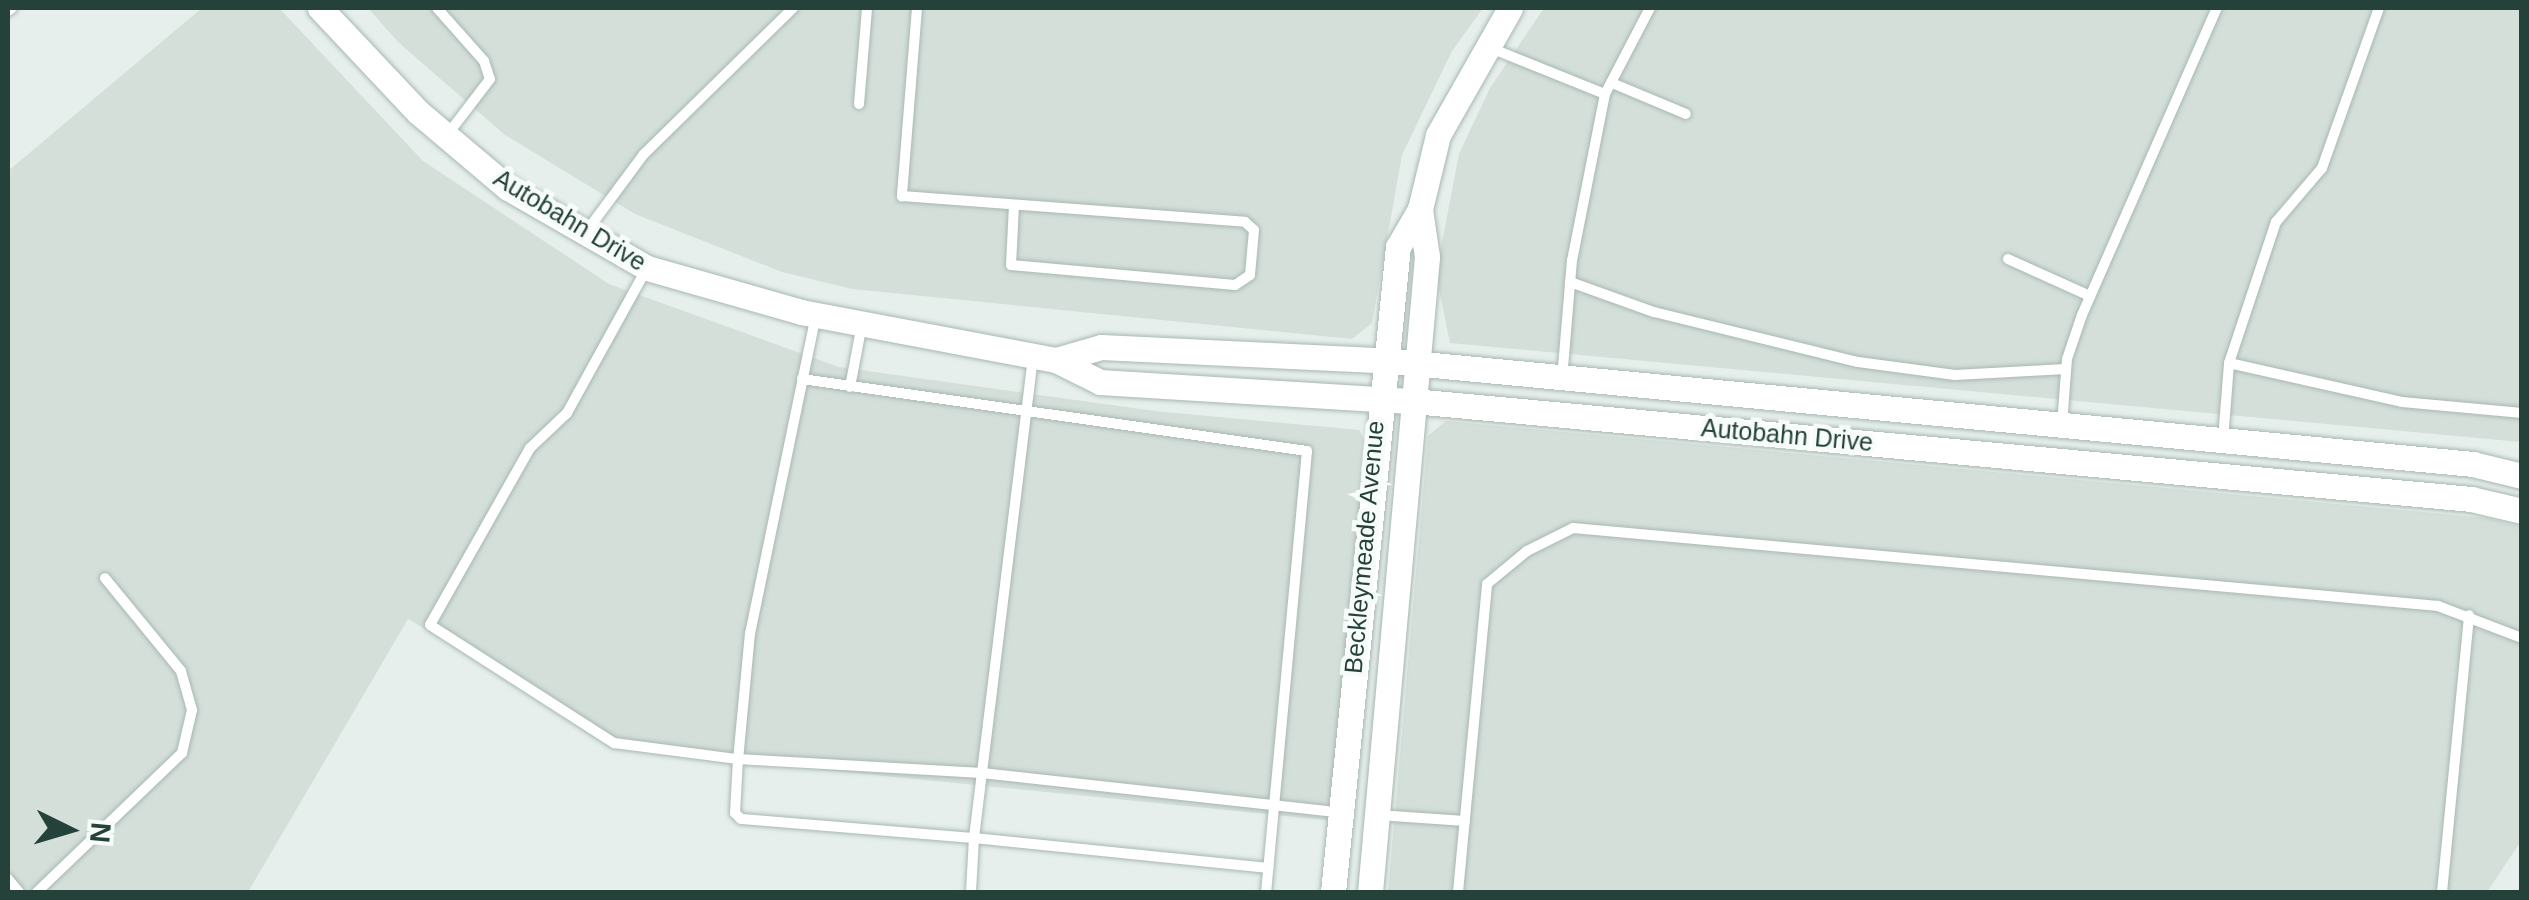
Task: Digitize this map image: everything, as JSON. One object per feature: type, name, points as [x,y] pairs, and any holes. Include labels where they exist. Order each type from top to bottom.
[{"type":"street","name":"Autobahn Drive","points":[[320,8],[446,136],[508,188],[647,268],[816,314],[1045,358],[1100,382],[1414,401],[2471,499],[2522,511]]},
{"type":"street","name":"Beckleymeade Avenue","points":[[1333,892],[1378,399],[1398,248],[1420,209],[1438,135],[1510,8]]},
{"type":"street","name":"Beckleymeade Avenue","points":[[1370,892],[1428,257],[1420,209]]},
{"type":"street","name":"Autobahn Drive","points":[[1045,358],[1102,347],[1382,360],[2474,464],[2522,476]]},
{"type":"street","points":[[1340,812],[1377,815]]},
{"type":"lane","points":[[437,8],[484,61],[490,79],[446,136]]},
{"type":"lane","points":[[585,232],[644,154],[793,8]]},
{"type":"lane","points":[[859,104],[867,8]]},
{"type":"lane","points":[[917,8],[902,196],[1245,222],[1254,230],[1250,275],[1235,284],[1011,265],[1014,205]]},
{"type":"lane","points":[[1562,378],[1570,282],[1605,94],[1650,8]]},
{"type":"lane","points":[[2062,425],[2066,368],[2090,296],[2216,8]]},
{"type":"lane","points":[[2223,440],[2229,363],[2276,222],[2322,168],[2379,8]]},
{"type":"lane","points":[[1488,47],[1605,94]]},
{"type":"lane","points":[[1612,83],[1686,114]]},
{"type":"lane","points":[[2008,259],[2090,296]]},
{"type":"lane","points":[[647,268],[567,413],[530,448],[430,624],[614,743],[738,758],[982,773],[1340,812]]},
{"type":"lane","points":[[1570,282],[1654,312],[1858,362],[1955,375],[2066,368]]},
{"type":"lane","points":[[816,314],[750,634],[734,813],[741,819],[1268,868]]},
{"type":"lane","points":[[850,387],[862,323]]},
{"type":"lane","points":[[971,892],[1023,413],[1045,358]]},
{"type":"lane","points":[[2229,363],[2402,402],[2522,413]]},
{"type":"lane","points":[[802,380],[1308,451],[1266,892]]},
{"type":"lane","points":[[1458,892],[1487,584],[1527,551],[1572,528],[2438,606],[2522,638]]},
{"type":"lane","points":[[37,892],[182,753],[192,710],[181,670],[105,578]]},
{"type":"lane","points":[[2442,892],[2468,615]]},
{"type":"lane","points":[[1377,815],[1465,821]]},
{"type":"lane","points":[[8,879],[19,892]]},
{"type":"shaded area","points":[[202,8],[279,8],[423,161],[609,284],[839,367],[1155,411],[1359,430],[1371,450],[1336,821],[634,751],[408,619],[248,892],[8,892],[8,171]]},
{"type":"shaded area","points":[[368,8],[1483,8],[1452,51],[1402,155],[1372,323],[1352,339],[852,289],[782,272],[635,214],[505,135],[398,42]]},
{"type":"shaded area","points":[[1544,8],[2521,8],[2521,442],[1450,343],[1436,274],[1459,154],[1490,88]]},
{"type":"shaded area","points":[[1446,421],[2487,518],[2521,527],[2521,841],[2487,892],[1388,892],[1428,436]]}]
